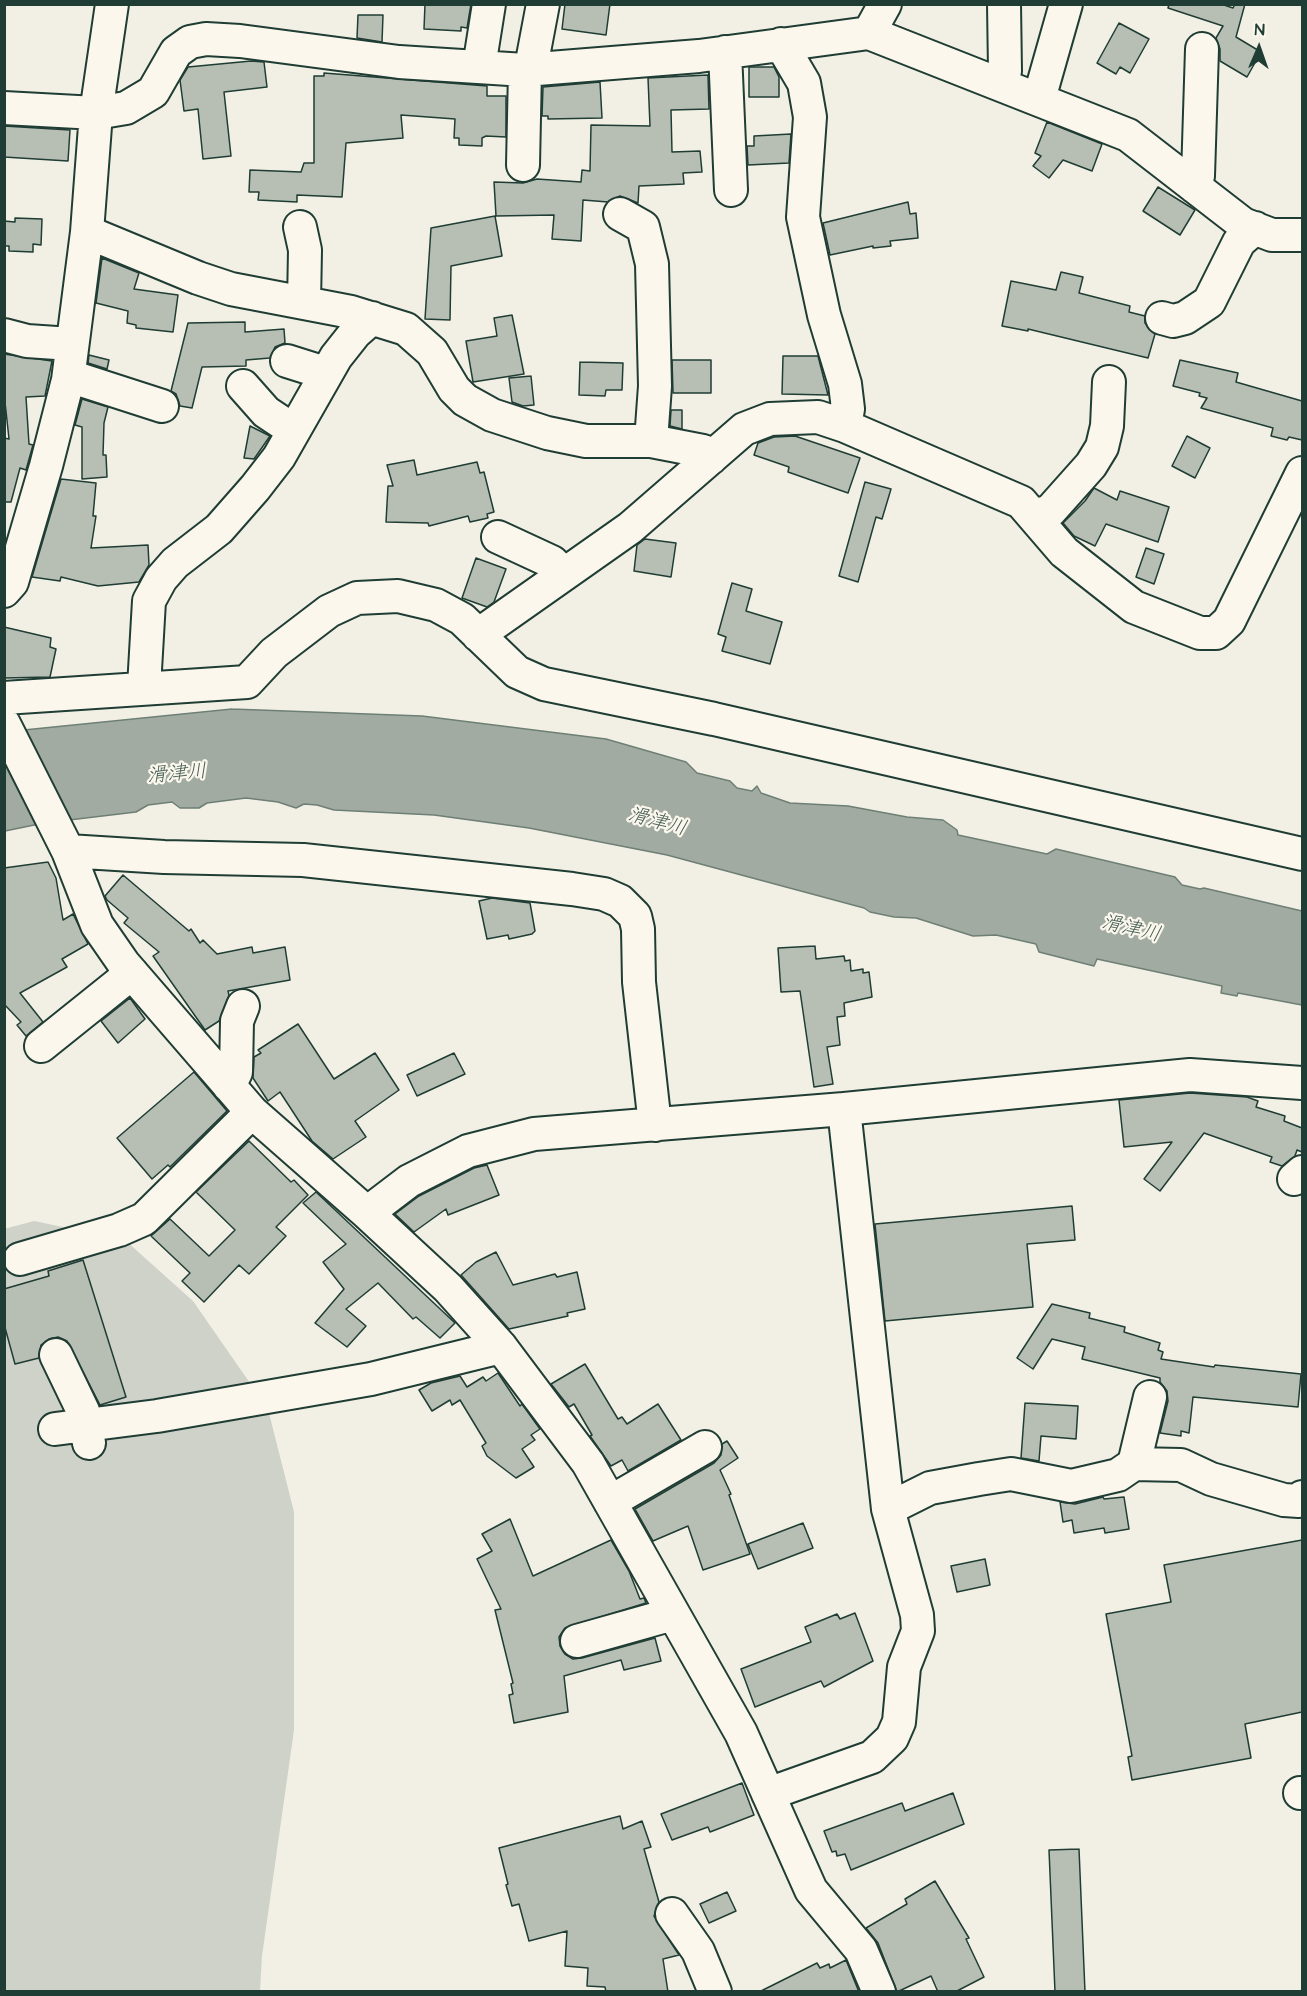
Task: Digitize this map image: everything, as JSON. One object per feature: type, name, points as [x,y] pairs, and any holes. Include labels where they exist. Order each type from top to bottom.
[{"type":"street","points":[[4,591],[12,582],[46,466],[69,376],[71,344],[87,232],[96,113],[112,4]]},
{"type":"street","points":[[479,67],[489,4]]},
{"type":"street","points":[[523,165],[525,70],[532,62],[543,4]]},
{"type":"street","points":[[869,33],[885,4]]},
{"type":"street","points":[[1001,85],[1005,71],[1004,4]]},
{"type":"street","points":[[1039,99],[1066,4]]},
{"type":"street","points":[[4,108],[96,113],[126,108],[153,92],[176,52],[190,42],[206,39],[240,41],[399,62],[525,70],[725,52],[869,33],[1128,135],[1243,224],[1272,235],[1302,235]]},
{"type":"street","points":[[781,44],[804,83],[810,117],[803,217],[824,315],[846,384],[848,409],[845,426]]},
{"type":"street","points":[[1195,187],[1198,176],[1202,49]]},
{"type":"street","points":[[725,52],[731,190]]},
{"type":"street","points":[[620,214],[643,227],[649,240],[652,264],[655,386],[651,441]]},
{"type":"street","points":[[300,227],[305,250],[304,303]]},
{"type":"street","points":[[1162,318],[1173,321],[1185,318],[1209,302],[1239,242],[1255,228]]},
{"type":"street","points":[[87,232],[231,289],[372,318],[406,329],[432,352],[454,389],[465,400],[492,415],[547,433],[586,441],[651,441],[702,451],[711,458]]},
{"type":"street","points":[[144,687],[149,601],[161,579],[175,563],[219,529],[255,488],[279,457],[325,374],[355,333],[372,318]]},
{"type":"street","points":[[4,335],[27,341],[71,344]]},
{"type":"street","points":[[287,361],[325,374]]},
{"type":"street","points":[[69,376],[162,406]]},
{"type":"street","points":[[1034,516],[1050,511],[1091,465],[1102,447],[1107,426],[1109,382]]},
{"type":"street","points":[[243,386],[266,412],[293,430]]},
{"type":"street","points":[[478,636],[630,528],[744,429],[770,419],[818,417],[845,426],[1021,502],[1046,534],[1064,552],[1134,606],[1200,633],[1216,633],[1229,621],[1302,473]]},
{"type":"street","points":[[498,537],[552,562],[564,574]]},
{"type":"street","points":[[4,698],[247,682],[274,653],[320,618],[357,598],[398,596],[436,605],[462,619],[517,672],[544,684],[714,719],[1302,854]]},
{"type":"street","points":[[4,724],[66,847],[97,925],[132,973],[252,1112],[448,1288],[501,1347],[588,1463],[741,1733],[811,1890],[861,1950],[879,1992]]},
{"type":"street","points":[[66,847],[164,857],[303,860],[572,889],[604,894],[620,901],[635,916],[638,929],[639,982],[656,1125]]},
{"type":"street","points":[[41,1046],[132,973]]},
{"type":"street","points":[[229,1086],[236,1072],[237,1021],[243,1006]]},
{"type":"street","points":[[367,1213],[409,1181],[468,1151],[534,1134],[844,1109],[1190,1075],[1302,1083]]},
{"type":"street","points":[[768,1794],[872,1757],[892,1738],[899,1722],[904,1667],[918,1631],[918,1615],[888,1509],[844,1109]]},
{"type":"street","points":[[20,1259],[118,1230],[144,1219],[252,1112]]},
{"type":"street","points":[[55,1429],[88,1435],[157,1416],[371,1379],[501,1347]]},
{"type":"street","points":[[56,1355],[88,1435]]},
{"type":"street","points":[[1134,1464],[1150,1397]]},
{"type":"street","points":[[610,1502],[705,1447]]},
{"type":"street","points":[[888,1509],[930,1488],[978,1479],[1011,1474],[1071,1486],[1118,1475],[1134,1464],[1181,1465],[1211,1479],[1284,1500],[1299,1501],[1302,1497]]},
{"type":"street","points":[[578,1641],[673,1614]]},
{"type":"street","points":[[672,1914],[698,1951],[715,1992]]},
{"type":"shaded area","points":[[34,1221],[125,1240],[193,1301],[268,1409],[294,1512],[294,1730],[262,1956],[260,1991],[5,1992],[4,1229]]},
{"type":"water","name":"滑津川","points":[[232,709],[422,716],[606,739],[686,762],[697,773],[730,781],[737,788],[752,791],[757,786],[761,793],[790,803],[848,806],[907,817],[943,820],[957,830],[958,835],[1047,854],[1056,849],[1175,877],[1182,885],[1302,911],[1302,1005],[1238,993],[1237,996],[1221,993],[1222,986],[1097,959],[1094,966],[1039,952],[1036,944],[996,935],[973,936],[916,918],[894,917],[870,912],[864,908],[667,855],[529,828],[434,815],[334,810],[304,804],[296,808],[278,802],[246,798],[207,803],[199,808],[180,808],[172,802],[148,805],[136,812],[44,823],[5,831],[4,732]]},
{"type":"building","points":[[425,4],[471,4],[467,28],[461,27],[461,31],[424,29]]},
{"type":"building","points":[[565,4],[610,4],[606,35],[562,29]]},
{"type":"building","points":[[1169,4],[1221,4],[1233,8],[1235,4],[1245,4],[1236,37],[1261,52],[1247,77],[1220,61],[1220,49],[1216,38],[1223,26],[1168,8]]},
{"type":"building","points":[[358,15],[383,15],[382,42],[357,38]]},
{"type":"building","points":[[1119,23],[1149,39],[1130,73],[1120,67],[1116,74],[1097,63]]},
{"type":"building","points":[[251,61],[264,62],[267,87],[224,92],[231,156],[203,159],[198,109],[184,111],[180,80],[188,67]]},
{"type":"building","points":[[749,67],[774,67],[779,77],[779,97],[749,97]]},
{"type":"building","points":[[324,73],[487,86],[487,96],[506,96],[506,137],[486,136],[482,138],[482,146],[459,145],[459,138],[454,138],[455,119],[401,115],[403,138],[346,143],[342,197],[297,195],[297,202],[258,200],[259,192],[249,192],[250,170],[301,172],[304,163],[314,163],[314,76],[324,76]]},
{"type":"building","points":[[708,75],[709,109],[671,110],[672,152],[700,151],[702,172],[683,173],[684,184],[639,186],[638,203],[620,196],[608,202],[583,200],[581,241],[552,239],[554,215],[496,216],[494,182],[523,183],[537,179],[581,182],[582,170],[590,171],[591,125],[650,126],[648,78]]},
{"type":"building","points":[[600,82],[602,118],[548,119],[548,116],[542,116],[543,87]]},
{"type":"building","points":[[1047,122],[1102,144],[1092,171],[1063,160],[1049,178],[1033,166],[1041,156],[1035,153]]},
{"type":"building","points":[[4,126],[70,130],[68,161],[4,157]]},
{"type":"building","points":[[791,134],[789,163],[748,165],[747,146],[754,146],[754,136]]},
{"type":"building","points":[[1158,187],[1195,210],[1180,235],[1143,211]]},
{"type":"building","points":[[908,202],[910,214],[916,213],[918,238],[890,241],[891,246],[873,248],[873,246],[830,255],[823,223]]},
{"type":"building","points":[[495,216],[502,256],[451,266],[450,320],[425,319],[431,228]]},
{"type":"building","points":[[15,218],[42,219],[41,245],[33,244],[33,252],[9,251],[9,246],[4,246],[4,221],[15,222]]},
{"type":"building","points":[[102,258],[139,273],[134,289],[178,295],[173,332],[136,328],[136,325],[127,323],[128,311],[96,303]]},
{"type":"building","points":[[1061,272],[1083,277],[1079,293],[1130,306],[1129,312],[1145,316],[1145,323],[1155,334],[1148,358],[1028,329],[1028,331],[1002,326],[1011,281],[1056,290]]},
{"type":"building","points":[[512,315],[524,374],[473,382],[466,341],[497,336],[494,318]]},
{"type":"building","points":[[245,322],[245,332],[284,329],[285,343],[275,347],[270,358],[246,360],[246,366],[202,367],[192,408],[180,406],[176,394],[171,391],[188,323]]},
{"type":"building","points":[[4,354],[52,361],[45,396],[26,397],[29,444],[33,445],[26,470],[20,468],[11,502],[4,502],[4,438],[9,439],[4,393]]},
{"type":"building","points":[[89,355],[109,360],[107,369],[88,363]]},
{"type":"building","points":[[783,356],[818,356],[828,395],[782,394]]},
{"type":"building","points":[[672,360],[711,360],[711,393],[673,393]]},
{"type":"building","points":[[1180,360],[1238,373],[1236,382],[1302,401],[1302,440],[1289,437],[1287,440],[1271,436],[1273,428],[1201,408],[1207,398],[1199,396],[1200,393],[1173,386]]},
{"type":"building","points":[[580,362],[623,363],[622,390],[606,390],[605,396],[579,395]]},
{"type":"building","points":[[531,376],[534,405],[523,406],[512,402],[509,378]]},
{"type":"building","points":[[82,399],[108,407],[104,423],[103,455],[106,455],[107,477],[82,479],[82,427],[75,425]]},
{"type":"building","points":[[671,410],[682,410],[682,429],[670,426]]},
{"type":"building","points":[[250,426],[270,436],[254,459],[244,458]]},
{"type":"building","points":[[795,436],[860,458],[848,493],[788,472],[789,467],[754,455],[758,443],[774,437]]},
{"type":"building","points":[[1187,436],[1210,448],[1195,478],[1172,466]]},
{"type":"building","points":[[414,460],[417,475],[477,462],[480,473],[484,472],[494,512],[487,514],[488,518],[470,522],[468,516],[429,526],[428,523],[386,522],[388,486],[393,486],[387,465]]},
{"type":"building","points":[[61,479],[96,483],[93,516],[96,516],[91,548],[148,545],[149,565],[139,582],[98,586],[61,577],[60,581],[32,577]]},
{"type":"building","points":[[865,482],[891,489],[882,519],[876,517],[858,582],[839,576]]},
{"type":"building","points":[[1094,488],[1117,500],[1120,491],[1169,507],[1158,542],[1106,524],[1095,546],[1074,536],[1063,523],[1085,501]]},
{"type":"building","points":[[645,539],[676,543],[671,577],[634,571],[637,545]]},
{"type":"building","points":[[1146,548],[1164,554],[1154,584],[1136,577]]},
{"type":"building","points":[[476,558],[506,569],[494,602],[487,607],[462,598]]},
{"type":"building","points":[[732,583],[752,589],[746,611],[782,622],[770,664],[722,651],[726,637],[718,634]]},
{"type":"building","points":[[4,627],[51,638],[50,647],[56,649],[50,677],[4,678]]},
{"type":"building","points":[[48,862],[56,878],[63,920],[73,914],[88,944],[62,959],[67,967],[20,993],[43,1022],[26,1036],[17,1025],[21,1022],[4,1004],[4,868]]},
{"type":"building","points":[[123,875],[189,931],[191,929],[200,943],[203,940],[217,954],[252,947],[253,953],[285,947],[290,980],[228,991],[229,995],[219,1021],[205,1030],[153,956],[159,952],[124,923],[128,918],[107,900],[105,896]]},
{"type":"building","points":[[492,898],[530,903],[535,931],[532,934],[509,939],[508,935],[487,939],[479,901]]},
{"type":"building","points":[[815,946],[816,959],[844,956],[845,961],[850,960],[851,971],[863,969],[863,973],[869,972],[872,997],[844,1003],[845,1016],[837,1017],[840,1045],[827,1047],[833,1084],[814,1087],[800,991],[781,992],[778,948]]},
{"type":"building","points":[[130,998],[145,1019],[118,1043],[101,1021]]},
{"type":"building","points":[[298,1024],[334,1079],[375,1053],[399,1090],[355,1121],[366,1137],[333,1159],[312,1141],[280,1092],[268,1101],[253,1078],[254,1057],[261,1053],[258,1050]]},
{"type":"building","points":[[454,1053],[465,1074],[417,1096],[407,1075]]},
{"type":"building","points":[[194,1072],[227,1111],[170,1167],[168,1165],[152,1179],[117,1138]]},
{"type":"building","points":[[1190,1093],[1247,1097],[1258,1101],[1256,1107],[1285,1116],[1284,1121],[1302,1128],[1302,1152],[1297,1150],[1295,1156],[1282,1166],[1270,1162],[1272,1157],[1204,1133],[1160,1191],[1144,1179],[1172,1142],[1124,1147],[1119,1100]]},
{"type":"building","points":[[249,1141],[291,1182],[294,1180],[308,1195],[276,1227],[286,1236],[249,1274],[239,1265],[204,1302],[182,1281],[190,1273],[151,1236],[170,1219],[209,1256],[235,1230],[196,1192]]},
{"type":"building","points":[[487,1165],[499,1195],[448,1215],[446,1209],[414,1232],[395,1214],[419,1196],[474,1168]]},
{"type":"building","points":[[316,1192],[455,1323],[440,1338],[416,1317],[413,1319],[378,1283],[346,1309],[366,1326],[347,1347],[315,1323],[344,1289],[323,1262],[346,1244],[303,1203]]},
{"type":"building","points":[[1072,1206],[1075,1240],[1027,1244],[1033,1307],[885,1321],[875,1224]]},
{"type":"building","points":[[496,1252],[513,1285],[555,1274],[557,1277],[577,1272],[585,1309],[567,1313],[568,1316],[509,1329],[461,1275],[476,1262]]},
{"type":"building","points":[[83,1260],[126,1397],[100,1405],[67,1341],[58,1337],[49,1339],[41,1345],[39,1358],[15,1364],[4,1324],[4,1289],[49,1276],[48,1271]]},
{"type":"building","points":[[1052,1304],[1090,1313],[1089,1318],[1125,1327],[1124,1332],[1160,1343],[1158,1350],[1163,1352],[1161,1359],[1214,1367],[1215,1365],[1301,1374],[1298,1407],[1193,1397],[1189,1433],[1181,1431],[1181,1436],[1160,1433],[1168,1401],[1167,1391],[1160,1382],[1160,1378],[1082,1359],[1085,1347],[1052,1339],[1033,1369],[1017,1358]]},
{"type":"building","points":[[585,1364],[618,1419],[622,1417],[627,1424],[658,1404],[681,1440],[628,1471],[622,1460],[611,1466],[590,1436],[592,1435],[574,1404],[569,1407],[551,1384]]},
{"type":"building","points":[[498,1373],[520,1406],[522,1404],[540,1429],[531,1435],[535,1440],[522,1449],[534,1467],[516,1478],[487,1456],[482,1446],[486,1443],[460,1400],[452,1405],[450,1400],[432,1411],[419,1390],[431,1383],[460,1376],[467,1387],[483,1377],[486,1381]]},
{"type":"building","points":[[1025,1403],[1078,1406],[1076,1439],[1041,1436],[1039,1461],[1021,1458]]},
{"type":"building","points":[[727,1441],[738,1458],[720,1470],[731,1494],[729,1495],[750,1554],[703,1570],[688,1526],[653,1541],[635,1509],[714,1463],[721,1455],[722,1444]]},
{"type":"building","points":[[1103,1497],[1104,1499],[1124,1497],[1129,1529],[1105,1533],[1104,1528],[1074,1533],[1072,1520],[1063,1522],[1060,1502],[1075,1504]]},
{"type":"building","points":[[510,1519],[533,1576],[611,1540],[629,1571],[640,1599],[644,1598],[646,1603],[565,1628],[559,1637],[560,1646],[565,1654],[573,1659],[582,1658],[655,1638],[661,1661],[624,1670],[621,1660],[564,1676],[568,1712],[514,1723],[509,1695],[513,1694],[511,1684],[513,1683],[495,1610],[501,1609],[477,1559],[492,1551],[482,1534]]},
{"type":"building","points":[[803,1523],[813,1548],[758,1569],[748,1544]]},
{"type":"building","points":[[1302,1540],[1302,1712],[1245,1724],[1251,1758],[1132,1780],[1128,1757],[1132,1756],[1106,1614],[1171,1602],[1164,1565]]},
{"type":"building","points":[[985,1559],[990,1585],[957,1592],[951,1566]]},
{"type":"building","points":[[855,1613],[873,1661],[824,1687],[821,1681],[755,1707],[741,1669],[811,1642],[805,1627],[837,1614],[840,1619]]},
{"type":"building","points":[[742,1783],[754,1815],[710,1832],[708,1827],[672,1840],[661,1814]]},
{"type":"building","points":[[953,1793],[964,1824],[851,1870],[845,1854],[837,1856],[836,1851],[832,1852],[824,1831],[902,1803],[905,1811]]},
{"type":"building","points":[[620,1816],[623,1829],[642,1821],[651,1847],[644,1849],[659,1902],[654,1916],[679,1955],[663,1959],[668,1992],[606,1992],[605,1987],[587,1986],[588,1968],[565,1966],[567,1931],[529,1941],[519,1904],[512,1906],[506,1885],[508,1884],[499,1848]]},
{"type":"building","points":[[1079,1849],[1085,1992],[1055,1992],[1049,1850]]},
{"type":"building","points":[[935,1881],[969,1938],[966,1939],[984,1977],[955,1992],[938,1992],[931,1976],[897,1992],[878,1943],[866,1928],[907,1904],[905,1899]]},
{"type":"building","points":[[727,1892],[736,1911],[709,1923],[700,1904]]},
{"type":"building","points":[[846,1960],[859,1992],[759,1992],[817,1963],[820,1968],[829,1964],[830,1968]]}]
